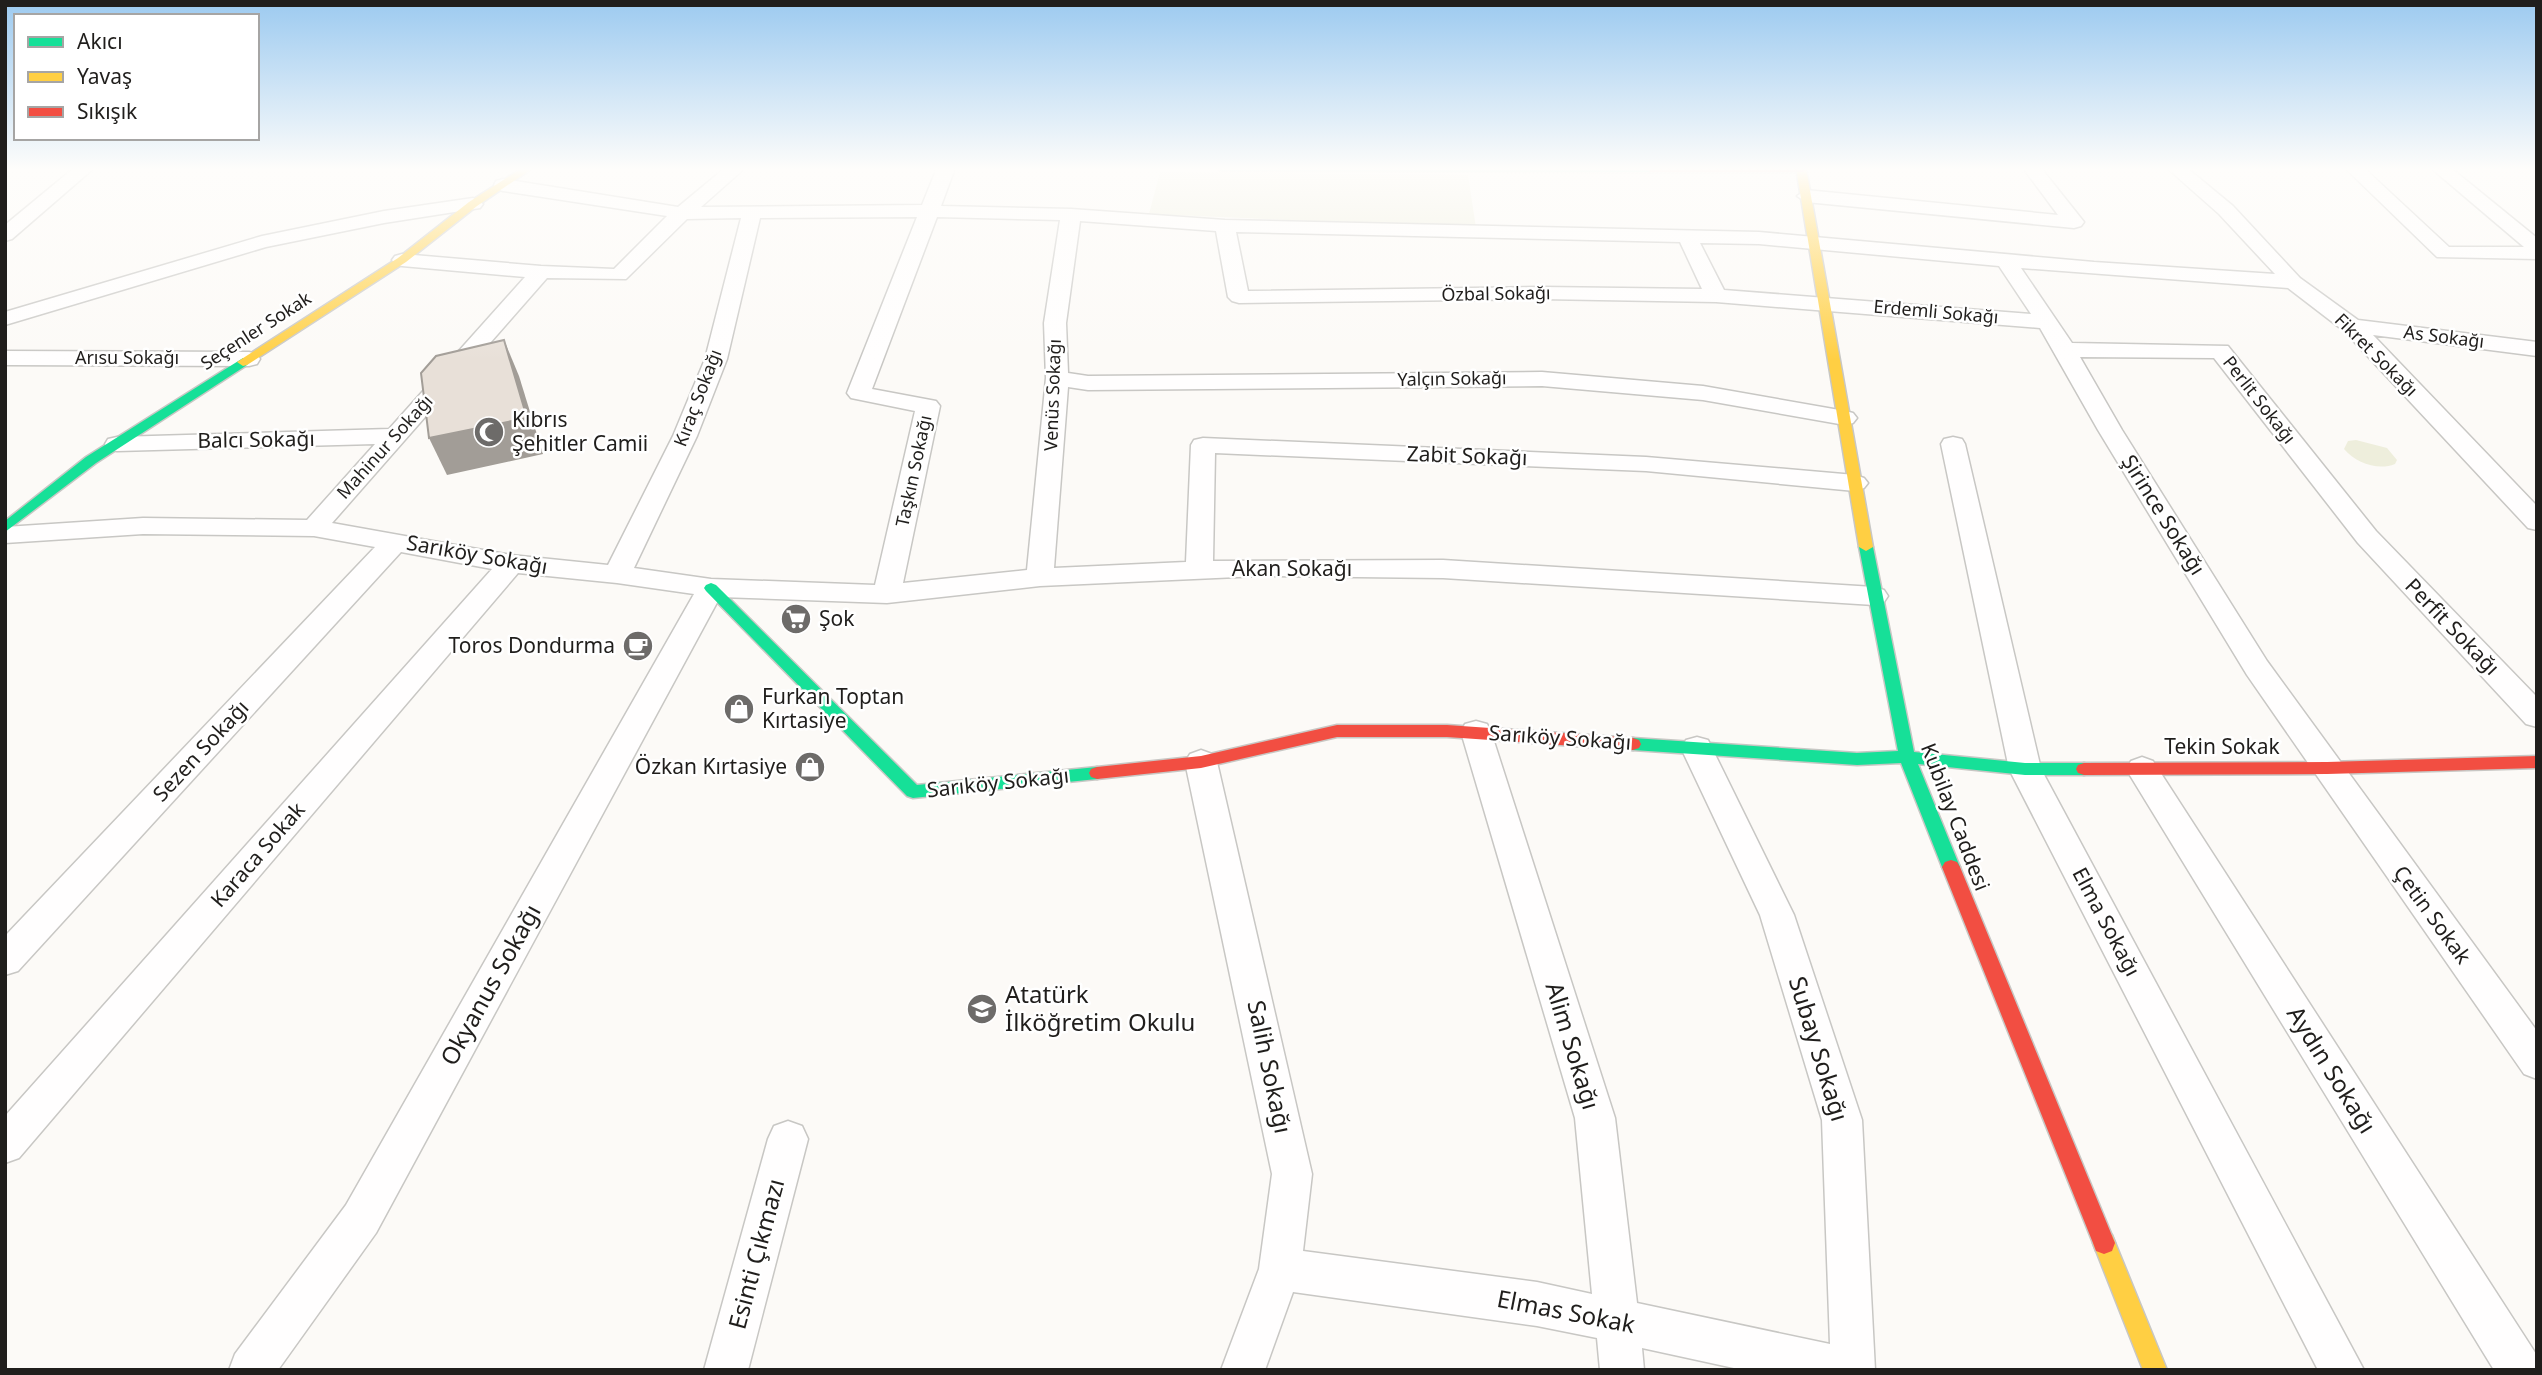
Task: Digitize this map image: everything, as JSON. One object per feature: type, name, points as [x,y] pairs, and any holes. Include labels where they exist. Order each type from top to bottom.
[{"type":"street","points":[[5,319],[262,242],[310,232]]},
{"type":"street","name":"Seçenler Sokak","points":[[5,527],[117,444],[402,260],[437,232]]},
{"type":"street","points":[[402,260],[541,272],[620,275],[663,232]]},
{"type":"street","name":"Kıraç Sokağı","points":[[617,574],[685,436],[716,359],[747,232]]},
{"type":"street","name":"Taşkın Sokağı","points":[[887,594],[928,406],[859,393],[922,232]]},
{"type":"street","name":"Venüs Sokağı","points":[[1040,577],[1057,378],[1055,323],[1068,232]]},
{"type":"street","name":"Özbal Sokağı","points":[[1226,232],[1239,297],[1541,293],[1716,296],[1826,303]]},
{"type":"street","points":[[1510,232],[1687,236],[1815,243],[2293,282]]},
{"type":"street","name":"Kubilay Caddesi","points":[[1813,232],[1874,596],[1907,757],[2155,1370]]},
{"type":"street","name":"Fikret Sokağı","points":[[2247,232],[2293,282],[2352,326],[2537,522]]},
{"type":"street","points":[[2422,232],[2444,253],[2537,251]]},
{"type":"street","points":[[2515,232],[2537,251]]},
{"type":"street","points":[[1687,236],[1716,296]]},
{"type":"street","name":"Şirince Sokağı","points":[[2005,259],[2065,350],[2110,430],[2257,668],[2327,768]]},
{"type":"street","name":"Mahinur Sokağı","points":[[314,528],[541,272]]},
{"type":"street","name":"Erdemli Sokağı","points":[[1826,303],[2045,322]]},
{"type":"street","name":"As Sokağı","points":[[2352,326],[2537,349]]},
{"type":"street","name":"Perlit Sokağı","points":[[2065,350],[2220,351],[2367,537]]},
{"type":"street","name":"Arısu Sokağı","points":[[5,358],[249,359]]},
{"type":"street","name":"Yalçın Sokağı","points":[[1057,378],[1088,383],[1542,379],[1703,393],[1845,418]]},
{"type":"street","name":"Balcı Sokağı","points":[[117,444],[395,436]]},
{"type":"street","name":"Elma Sokağı","points":[[1953,444],[2025,769],[2342,1370]]},
{"type":"street","name":"Zabit Sokağı","points":[[1199,570],[1203,445],[1646,464],[1855,483]]},
{"type":"street","name":"Sarıköy Sokağı","points":[[5,534],[143,526],[314,528],[511,564],[617,574],[711,588],[913,792],[1201,762],[1337,730],[1476,732],[1857,759],[1907,757]]},
{"type":"street","name":"Perfit Sokağı","points":[[2367,537],[2537,716]]},
{"type":"street","name":"Sezen Sokağı","points":[[5,960],[396,541]]},
{"type":"street","name":"Karaca Sokak","points":[[5,1146],[511,564]]},
{"type":"street","name":"Akan Sokağı","points":[[711,588],[887,594],[1040,577],[1260,567],[1443,569],[1874,596]]},
{"type":"street","name":"Okyanus Sokağı","points":[[251,1370],[361,1219],[711,588]]},
{"type":"street","name":"Alim Sokağı","points":[[1476,732],[1595,1118],[1622,1370]]},
{"type":"street","name":"Subay Sokağı","points":[[1697,748],[1777,915],[1842,1120],[1851,1370]]},
{"type":"street","name":"Tekin Sokak","points":[[1907,757],[2025,769],[2327,768],[2537,762]]},
{"type":"street","name":"Salih Sokağı","points":[[1201,762],[1292,1174],[1280,1269],[1243,1370]]},
{"type":"street","name":"Çetin Sokak","points":[[2327,768],[2537,1062]]},
{"type":"street","name":"Aydın Sokağı","points":[[2142,769],[2520,1370]]},
{"type":"street","name":"Esinti Çıkmazı","points":[[726,1370],[789,1139]]},
{"type":"street","name":"Elmas Sokak","points":[[1280,1269],[1537,1304],[1851,1370]]},
{"type":"green space","points":[[2356,440],[2387,448],[2397,460],[2395,464],[2375,466],[2355,458],[2344,449],[2348,441]]},
{"type":"building","points":[[504,340],[527,418],[429,438],[421,373],[436,356]]},
{"type":"traffic: fast","points":[[5,528],[91,460],[243,362]]},
{"type":"traffic: fast","points":[[1866,547],[1907,757],[1951,867]]},
{"type":"traffic: fast","points":[[711,588],[913,792],[1097,773]]},
{"type":"traffic: fast","points":[[1633,744],[1857,759],[1907,757],[2025,769],[2084,769]]},
{"type":"traffic: slow","points":[[243,362],[402,260],[437,232]]},
{"type":"traffic: slow","points":[[1812,232],[1866,547]]},
{"type":"traffic: slow","points":[[2104,1243],[2155,1370]]},
{"type":"traffic: jam","points":[[1097,773],[1201,762],[1337,731],[1447,731],[1633,744]]},
{"type":"traffic: jam","points":[[2084,769],[2327,768],[2537,762]]},
{"type":"traffic: jam","points":[[1951,867],[2104,1243]]},
{"type":"place","name":"Kıbrıs Şehitler Camii","points":[[489,432]]},
{"type":"place","name":"Şok","points":[[796,619]]},
{"type":"place","name":"Toros Dondurma","points":[[638,646]]},
{"type":"place","name":"Furkan Toptan Kırtasiye","points":[[739,709]]},
{"type":"place","name":"Özkan Kırtasiye","points":[[810,767]]},
{"type":"place","name":"Atatürk İlköğretim Okulu","points":[[982,1009]]}]
